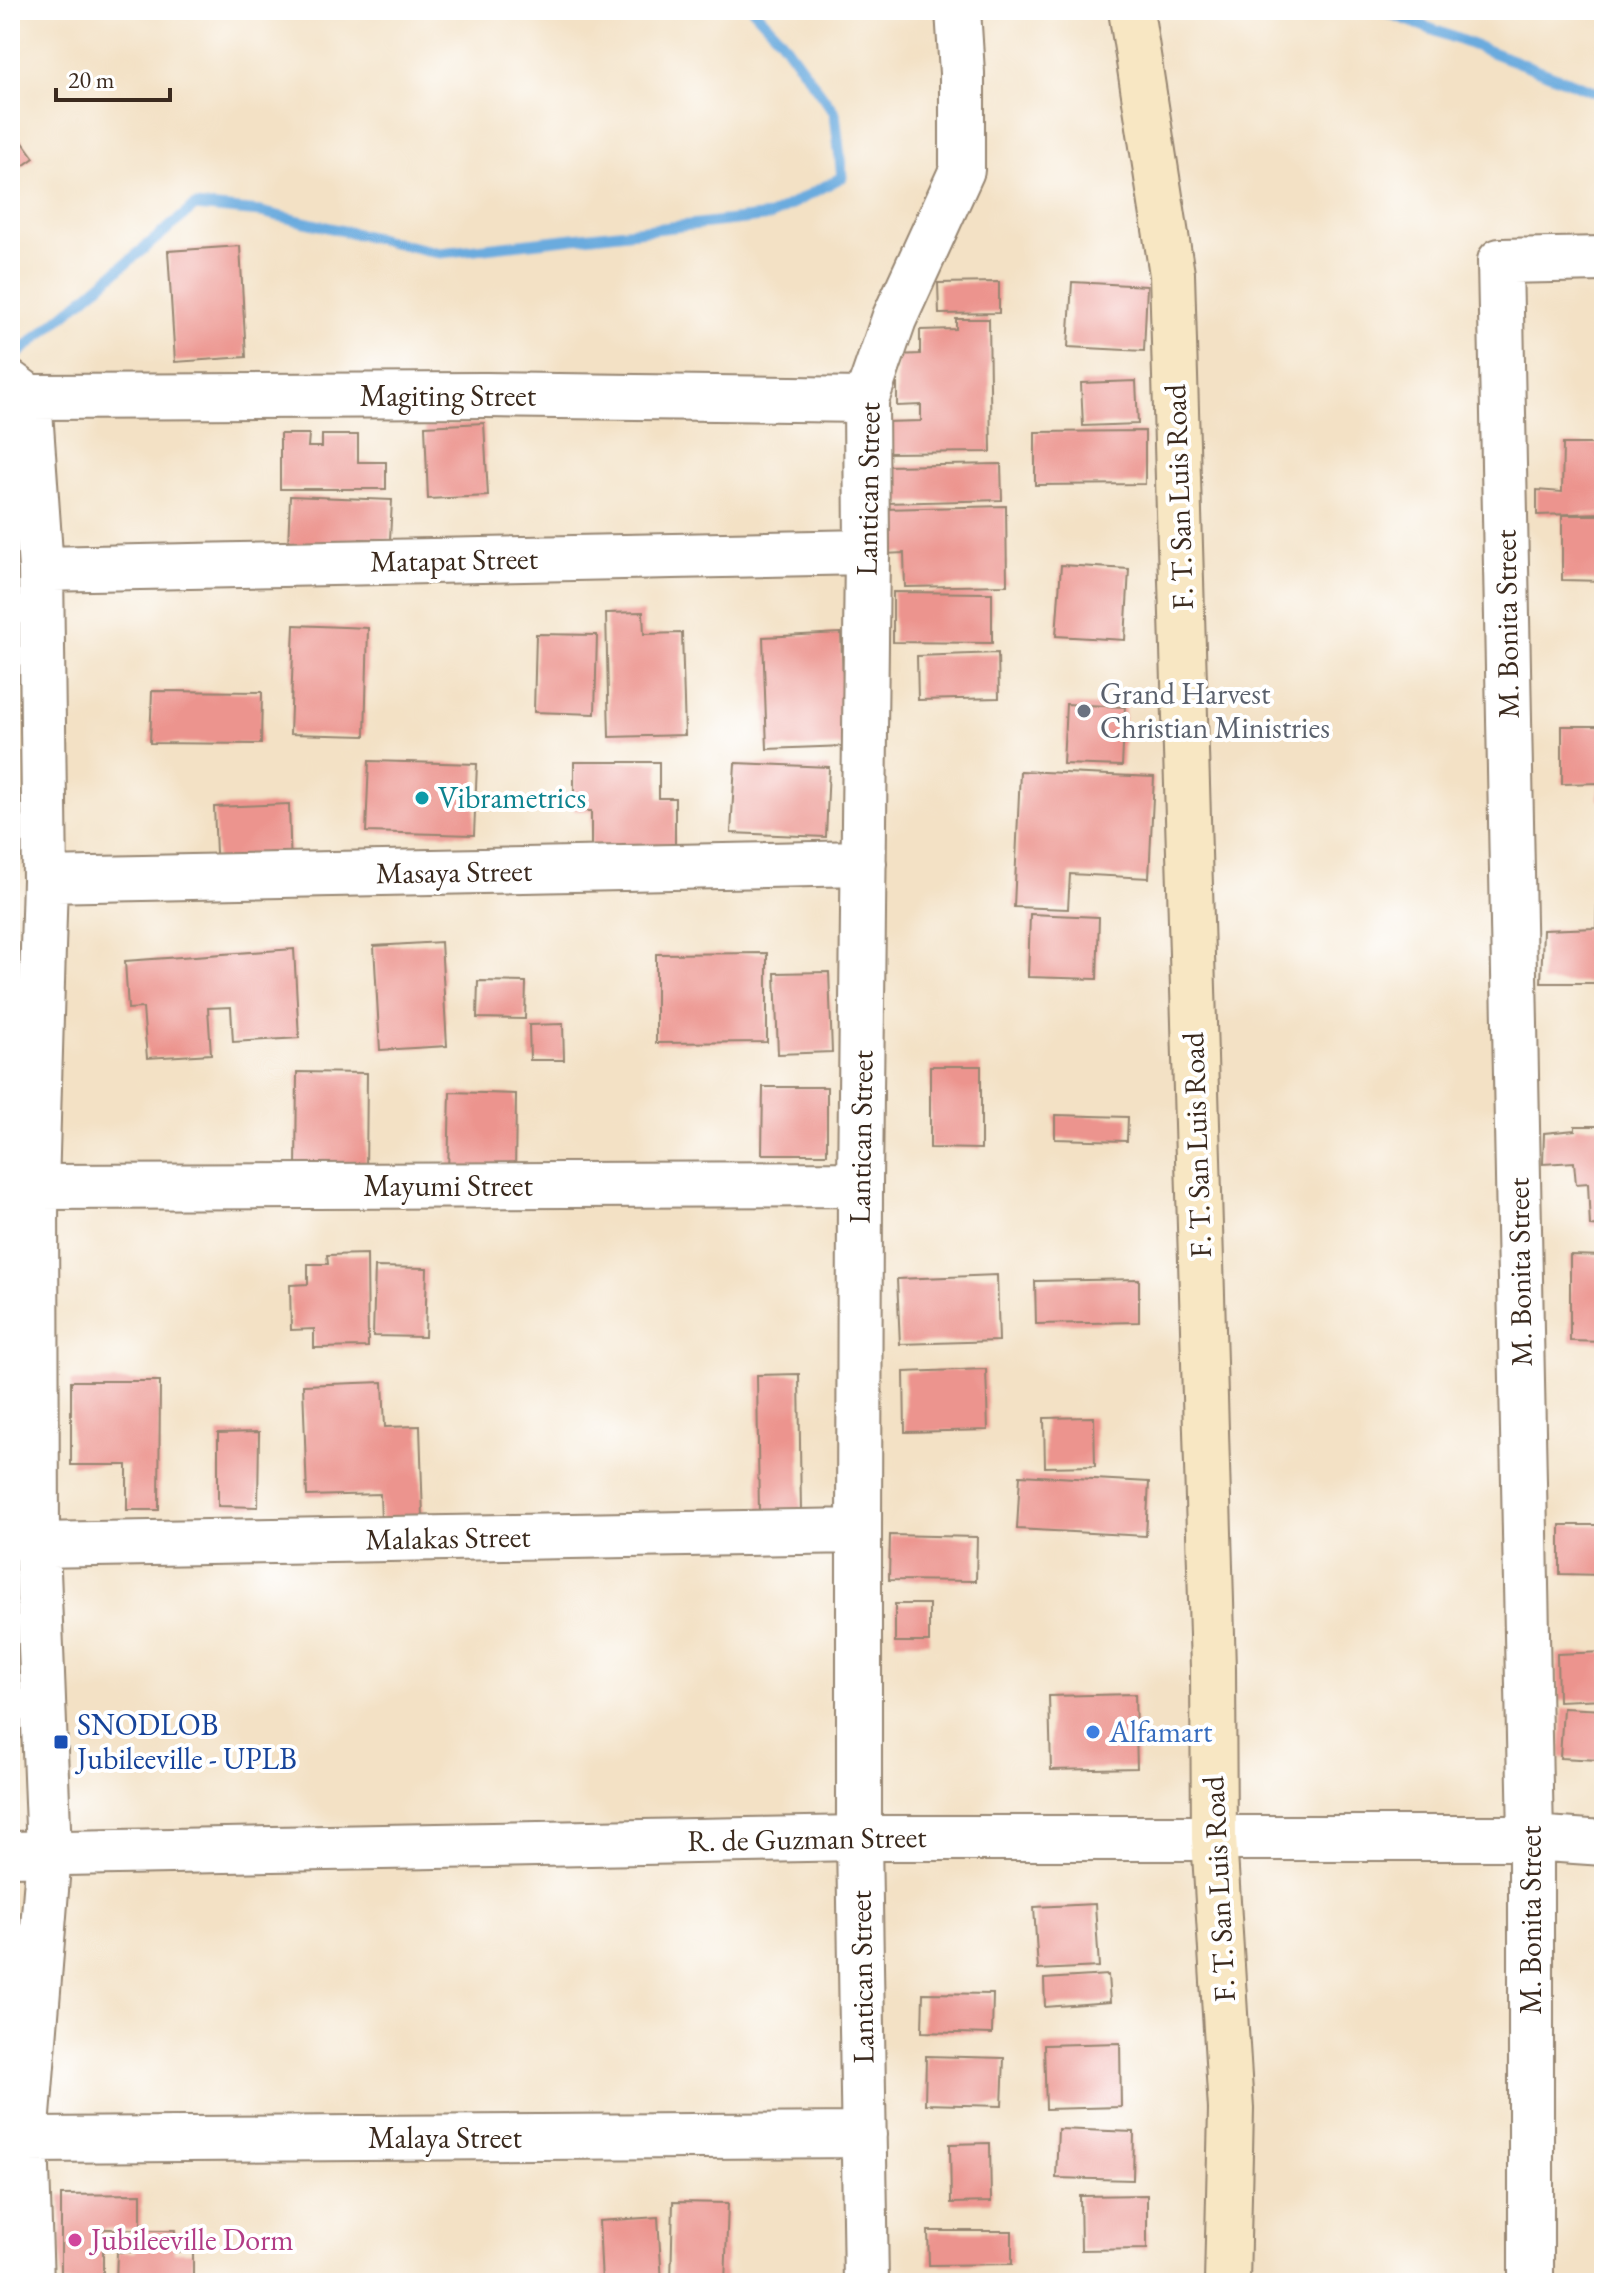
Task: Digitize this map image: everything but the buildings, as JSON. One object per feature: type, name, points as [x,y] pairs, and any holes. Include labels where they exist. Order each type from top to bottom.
[{"type":"main road","name":"F. T. San Luis Road","points":[[1131,10],[1172,274],[1211,1622],[1214,1838],[1231,2109],[1227,2283]]},
{"type":"street","name":"Lantican Street","points":[[866,2283],[859,1838],[859,1531],[866,400],[894,319],[962,170],[962,73],[958,10]]},
{"type":"street","name":"M. Bonita Street","points":[[1531,2283],[1531,1838],[1500,261],[1604,259]]},
{"type":"street","name":"Magiting Street","points":[[20,390],[866,400]]},
{"type":"street","points":[[20,390],[41,569],[45,880],[36,1187],[37,1545],[26,2140],[31,2283]]},
{"type":"street","name":"Matapat Street","points":[[41,569],[867,552]]},
{"type":"street","name":"Masaya Street","points":[[45,880],[864,863]]},
{"type":"street","name":"Mayumi Street","points":[[36,1187],[860,1184]]},
{"type":"street","name":"Malakas Street","points":[[37,1545],[859,1531]]},
{"type":"street","name":"R. de Guzman Street","points":[[29,1854],[859,1838],[1531,1838],[1604,1843]]},
{"type":"street","name":"Malaya Street","points":[[26,2140],[864,2135]]},
{"type":"waterway","points":[[10,360],[195,206],[261,212],[440,253],[770,216],[842,177],[835,113],[780,38],[754,10]]},
{"type":"waterway","points":[[1381,10],[1604,95]]},
{"type":"place","name":"Grand Harvest Christian Ministries","points":[[1084,711]]},
{"type":"place","name":"Vibrametrics","points":[[422,798]]},
{"type":"place","name":"Alfamart","points":[[1093,1732]]},
{"type":"place","name":"SNODLOB Jubileeville - UPLB","points":[[61,1742]]},
{"type":"place","name":"Jubileeville Dorm","points":[[75,2240]]}]
